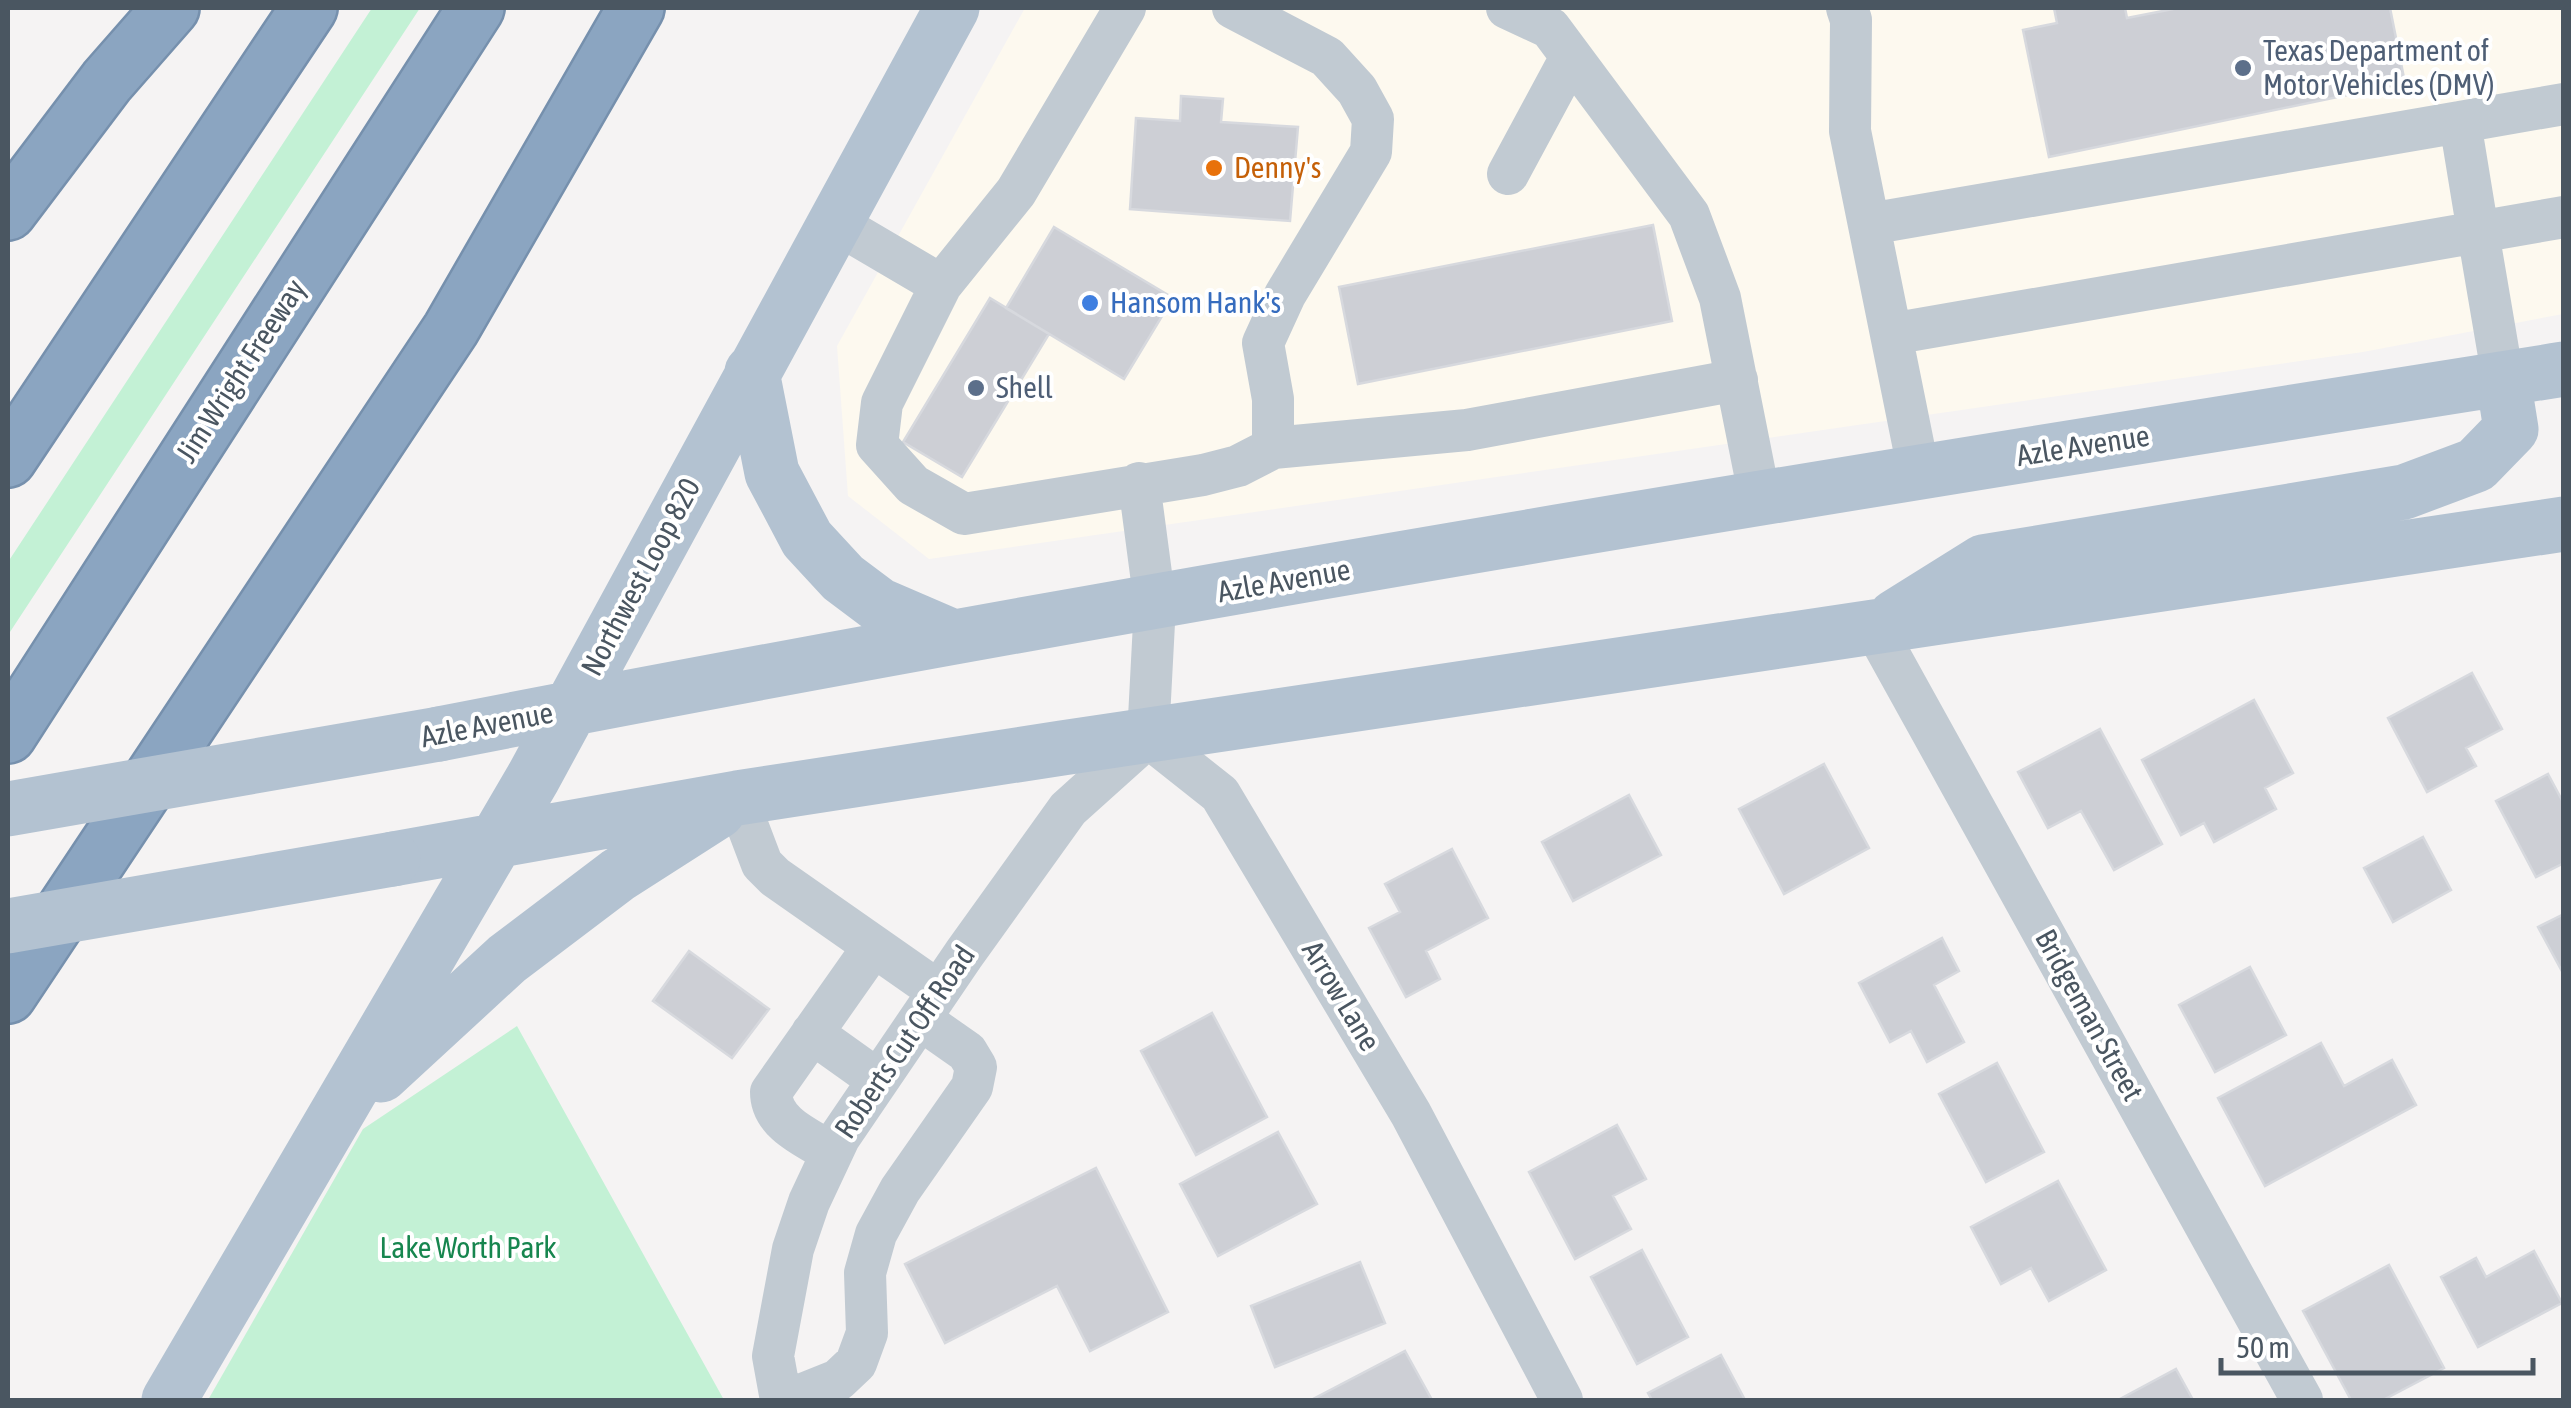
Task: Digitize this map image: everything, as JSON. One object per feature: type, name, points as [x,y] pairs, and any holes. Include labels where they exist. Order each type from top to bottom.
[{"type":"highway","points":[[8,212],[107,82],[171,8]]},
{"type":"highway","points":[[8,459],[309,8]]},
{"type":"highway","name":"Jim Wright Freeway","points":[[8,735],[476,8]]},
{"type":"highway","points":[[8,995],[451,328],[636,8]]},
{"type":"main road","name":"Northwest Loop 820","points":[[169,1400],[498,839],[952,8]]},
{"type":"main road","name":"Azle Avenue","points":[[8,809],[439,734],[951,636],[1760,499],[2564,369]]},
{"type":"main road","points":[[752,372],[762,438],[772,473],[807,539],[843,578],[879,606],[951,636]]},
{"type":"main road","points":[[1876,629],[1983,562],[2404,492],[2476,466],[2511,429],[2503,378]]},
{"type":"main road","points":[[8,926],[737,798],[2562,527]]},
{"type":"main road","points":[[336,1118],[506,959],[618,875],[737,798]]},
{"type":"street","points":[[1125,8],[1016,192],[941,285],[882,403],[877,445],[913,485],[964,514],[1238,466],[1273,448],[1467,430],[1736,380]]},
{"type":"street","points":[[1233,8],[1327,58],[1358,90],[1373,119],[1370,152],[1285,295],[1262,343],[1273,398],[1273,448]]},
{"type":"street","points":[[1507,8],[1550,28],[1689,215],[1720,298],[1760,499]]},
{"type":"street","points":[[1847,8],[1851,20],[1850,131],[1919,473]]},
{"type":"street","points":[[1508,174],[1571,57]]},
{"type":"street","points":[[1869,224],[2564,104]]},
{"type":"street","points":[[2460,122],[2503,378]]},
{"type":"street","points":[[1891,334],[2564,217]]},
{"type":"street","points":[[834,222],[941,285]]},
{"type":"street","points":[[1139,483],[1155,604],[1148,736]]},
{"type":"street","name":"Bridgeman Street","points":[[1876,629],[2302,1400]]},
{"type":"street","name":"Roberts Cut Off Road","points":[[784,1400],[773,1356],[792,1249],[832,1153],[929,1005],[1068,809],[1148,736]]},
{"type":"street","name":"Arrow Lane","points":[[1148,736],[1220,794],[1411,1114],[1562,1400]]},
{"type":"street","points":[[737,798],[762,864],[873,947],[929,1005],[976,1067],[972,1087],[900,1190],[876,1234],[864,1273],[867,1333],[856,1363],[838,1380],[784,1400]]},
{"type":"street","points":[[832,1153],[782,1122],[771,1104],[771,1092],[873,947]]},
{"type":"street","points":[[812,1033],[878,1080]]},
{"type":"shaded area","points":[[1025,8],[2563,8],[2563,314],[2363,352],[929,559],[848,496],[837,346]]},
{"type":"green space","points":[[372,8],[420,8],[8,635],[8,562]]},
{"type":"green space","name":"Lake Worth Park","points":[[517,1026],[724,1400],[208,1400],[363,1129]]},
{"type":"building","points":[[2054,8],[2125,8],[2127,18],[2178,8],[2390,8],[2405,83],[2049,157],[2023,30],[2057,23]]},
{"type":"building","name":"Denny's","points":[[1181,96],[1223,99],[1221,122],[1298,127],[1290,221],[1130,209],[1136,118],[1180,121]]},
{"type":"building","points":[[1653,225],[1672,321],[1358,384],[1339,287]]},
{"type":"building","name":"Hansom Hank's","points":[[1054,227],[1173,298],[1124,379],[1006,308]]},
{"type":"building","name":"Shell","points":[[990,298],[1049,334],[962,477],[903,442]]},
{"type":"building","points":[[2472,673],[2502,729],[2466,748],[2476,766],[2427,792],[2388,718]]},
{"type":"building","points":[[2254,700],[2293,773],[2265,788],[2276,809],[2214,842],[2204,823],[2181,835],[2142,760]]},
{"type":"building","points":[[2100,729],[2162,844],[2114,870],[2081,811],[2048,828],[2018,772]]},
{"type":"building","points":[[1824,764],[1869,848],[1784,894],[1739,809]]},
{"type":"building","points":[[2548,774],[2564,804],[2564,863],[2536,877],[2496,801]]},
{"type":"building","points":[[1629,795],[1661,855],[1573,901],[1542,842]]},
{"type":"building","points":[[2423,837],[2451,890],[2393,922],[2364,868]]},
{"type":"building","points":[[1452,849],[1488,918],[1426,951],[1440,979],[1406,997],[1369,928],[1400,912],[1385,884]]},
{"type":"building","points":[[2564,914],[2564,975],[2538,927]]},
{"type":"building","points":[[1942,938],[1959,971],[1934,985],[1964,1042],[1927,1062],[1911,1031],[1890,1042],[1859,983]]},
{"type":"building","points":[[689,951],[769,1009],[732,1058],[653,1001]]},
{"type":"building","points":[[2250,967],[2286,1035],[2215,1072],[2179,1005]]},
{"type":"building","points":[[1212,1013],[1267,1117],[1196,1155],[1141,1051]]},
{"type":"building","points":[[2321,1043],[2344,1086],[2392,1060],[2416,1105],[2265,1186],[2218,1098]]},
{"type":"building","points":[[1997,1063],[2044,1152],[1986,1182],[1939,1094]]},
{"type":"building","points":[[1617,1125],[1646,1179],[1613,1196],[1631,1229],[1575,1259],[1529,1172]]},
{"type":"building","points":[[1278,1132],[1317,1204],[1218,1256],[1180,1184]]},
{"type":"building","points":[[1096,1168],[1168,1312],[1090,1351],[1057,1286],[945,1343],[905,1264]]},
{"type":"building","points":[[2058,1181],[2106,1270],[2049,1301],[2031,1268],[2001,1284],[1971,1227]]},
{"type":"building","points":[[1642,1250],[1688,1337],[1637,1364],[1591,1277]]},
{"type":"building","points":[[2534,1251],[2562,1303],[2478,1347],[2441,1277],[2476,1258],[2486,1277]]},
{"type":"building","points":[[1360,1262],[1385,1323],[1275,1367],[1251,1306]]},
{"type":"building","points":[[2389,1265],[2444,1368],[2383,1400],[2351,1400],[2303,1311]]},
{"type":"building","points":[[1405,1351],[1432,1400],[1311,1400]]},
{"type":"building","points":[[1721,1355],[1745,1400],[1652,1400],[1648,1393]]},
{"type":"building","points":[[2176,1369],[2193,1400],[2118,1400]]},
{"type":"place","name":"Texas Department of Motor Vehicles (DMV)","points":[[2243,68]]},
{"type":"place","name":"Denny's","points":[[1214,168]]},
{"type":"place","name":"Hansom Hank's","points":[[1090,303]]},
{"type":"place","name":"Shell","points":[[976,388]]}]
